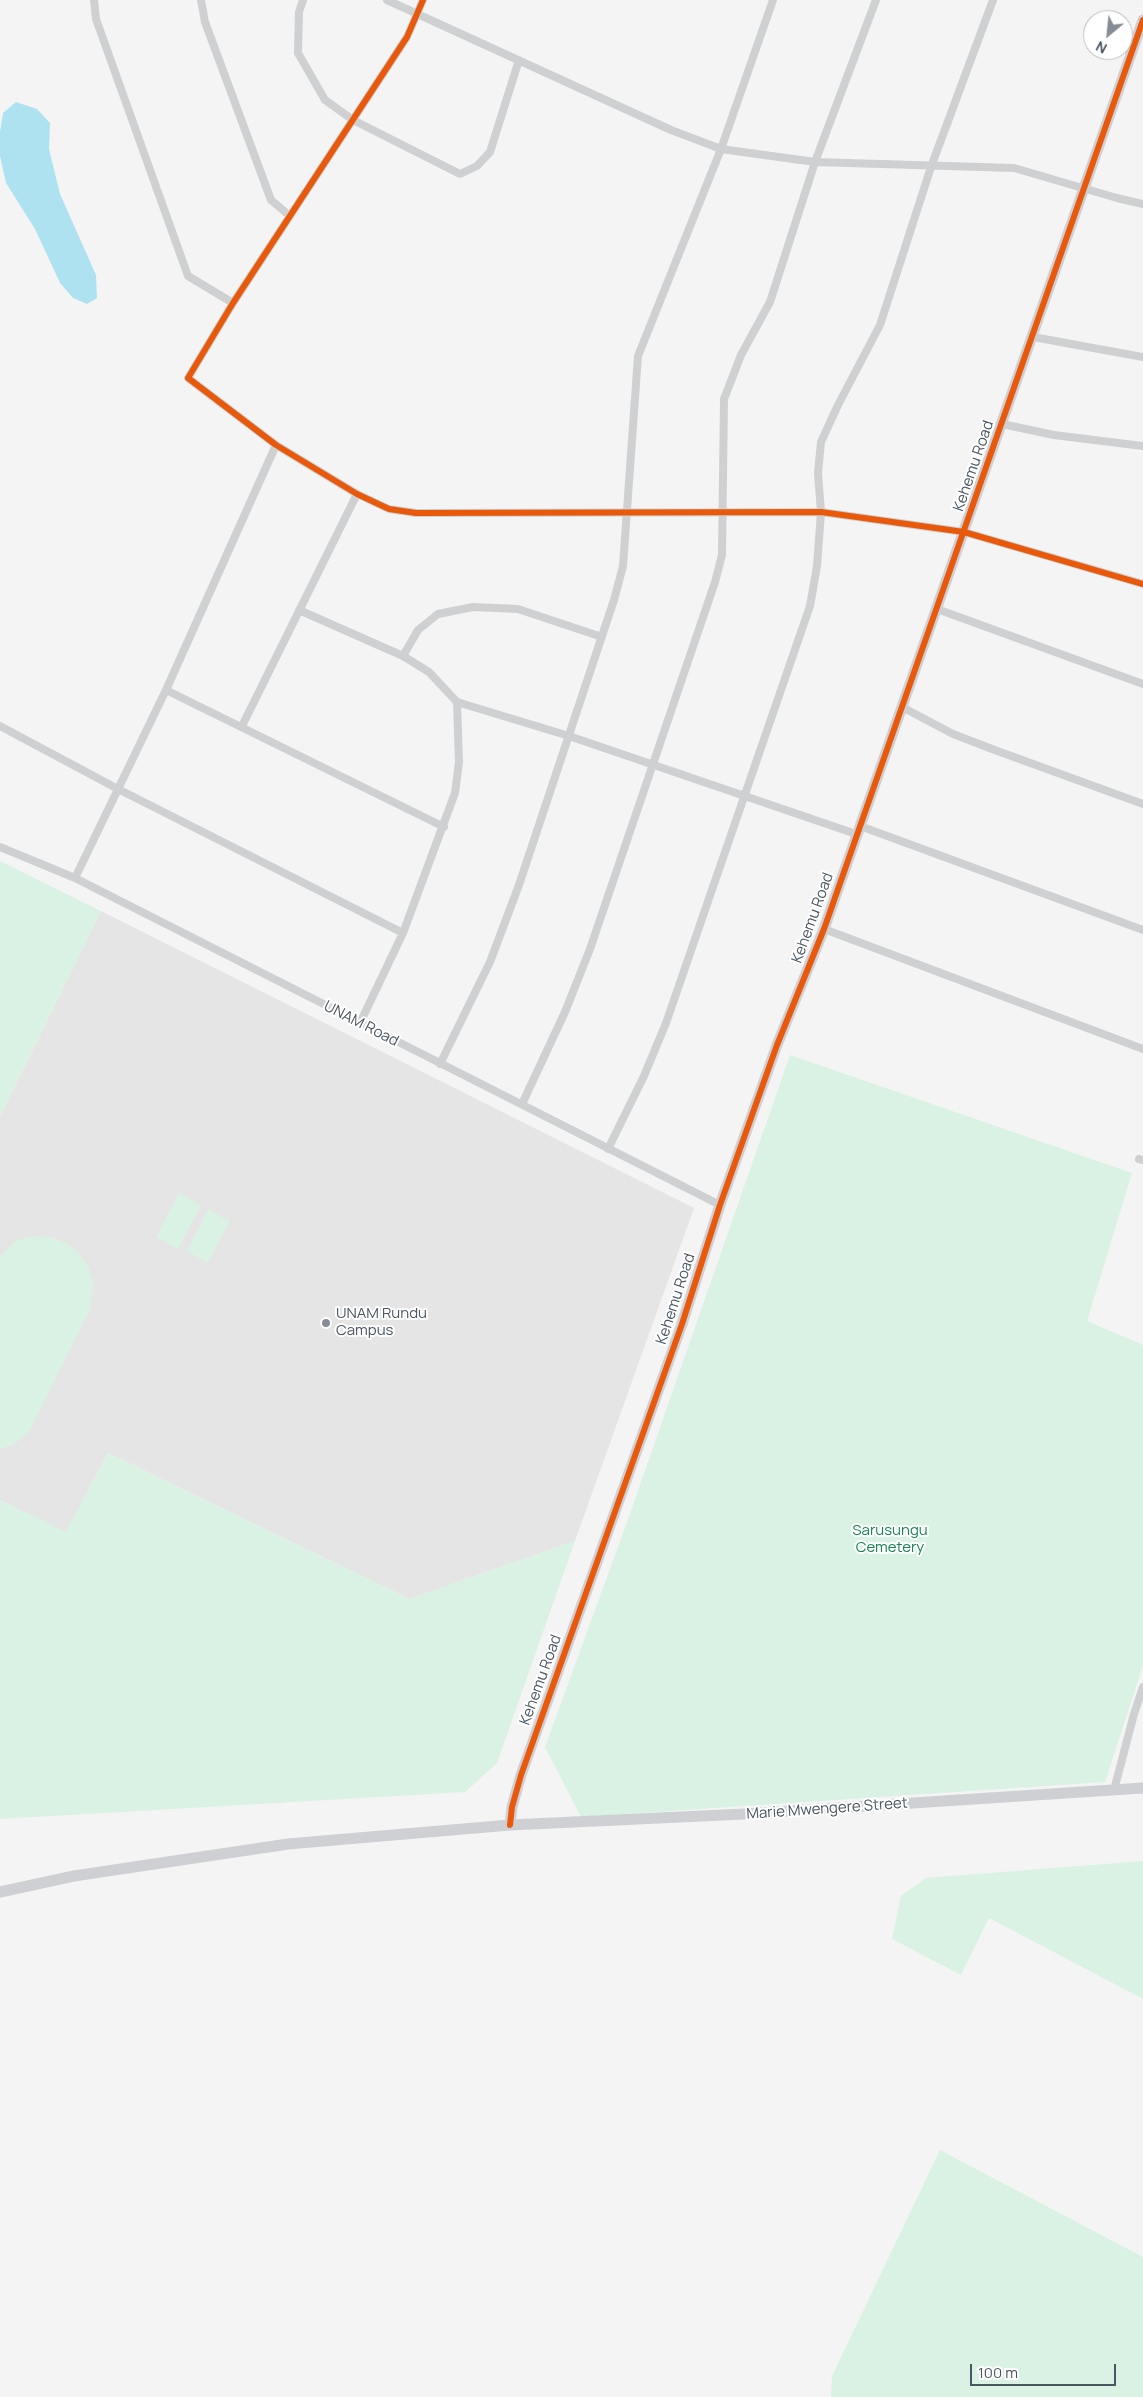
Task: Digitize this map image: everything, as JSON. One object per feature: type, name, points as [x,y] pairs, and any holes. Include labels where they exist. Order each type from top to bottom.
[{"type":"street","points":[[94,0],[96,19],[188,276],[233,304]]},
{"type":"street","points":[[201,0],[205,22],[272,200],[290,216]]},
{"type":"street","points":[[303,0],[299,12],[298,53],[325,100],[353,120],[460,174],[477,166],[490,152],[519,60]]},
{"type":"street","points":[[386,0],[672,130],[721,149],[815,162],[931,167],[1014,168],[1143,204]]},
{"type":"street","points":[[423,0],[407,37],[233,304],[188,378],[276,445],[356,494],[389,508],[416,513],[627,514],[821,512],[964,532],[1143,584]]},
{"type":"street","points":[[440,1064],[490,962],[520,885],[602,637],[623,566],[638,356],[721,149],[773,0]]},
{"type":"street","points":[[522,1104],[565,1012],[590,949],[715,582],[722,554],[721,512],[724,399],[741,355],[770,302],[815,162],[876,0]]},
{"type":"street","points":[[608,1149],[644,1076],[666,1023],[810,606],[817,566],[821,512],[818,473],[821,442],[880,325],[931,167],[993,0]]},
{"type":"street","name":"Kehemu Road","points":[[510,1825],[512,1807],[521,1775],[682,1324],[720,1205],[777,1045],[824,929],[1084,188],[1139,47],[1143,20]]},
{"type":"street","points":[[1033,337],[1143,357]]},
{"type":"street","points":[[1002,424],[1054,435],[1143,446]]},
{"type":"street","points":[[75,878],[166,690],[276,445]]},
{"type":"street","points":[[242,726],[356,494]]},
{"type":"street","points":[[403,656],[418,630],[438,614],[473,607],[518,609],[602,637]]},
{"type":"street","points":[[937,609],[1143,684]]},
{"type":"street","points":[[299,610],[403,656],[429,672],[457,702],[569,736],[744,796],[858,830],[1143,930]]},
{"type":"street","points":[[166,690],[444,827]]},
{"type":"street","points":[[360,1023],[403,933],[444,827],[455,793],[459,762],[457,702]]},
{"type":"street","points":[[902,707],[953,734],[1143,804]]},
{"type":"street","points":[[0,726],[118,789],[403,933]]},
{"type":"street","name":"UNAM Road","points":[[0,847],[75,878],[720,1205]]},
{"type":"street","points":[[824,929],[1143,1050]]},
{"type":"street","points":[[1114,1790],[1143,1687]]},
{"type":"street","name":"Marie Mwengere Street","points":[[0,1892],[74,1876],[288,1844],[510,1825],[754,1814],[1143,1788]]},
{"type":"shaded area","name":"UNAM Rundu Campus","points":[[101,911],[694,1208],[575,1541],[409,1599],[108,1453],[66,1533],[0,1500],[0,1116]]},
{"type":"green space","points":[[0,861],[101,911],[0,1116]]},
{"type":"green space","name":"Sarusungu Cemetery","points":[[790,1055],[1132,1173],[1087,1321],[1143,1345],[1143,1666],[1105,1782],[581,1817],[545,1747],[626,1525]]},
{"type":"green space","points":[[179,1193],[201,1205],[178,1249],[156,1237]]},
{"type":"green space","points":[[208,1210],[230,1221],[208,1263],[187,1251]]},
{"type":"green space","points":[[34,1236],[51,1237],[66,1243],[78,1252],[87,1264],[93,1280],[91,1307],[29,1432],[13,1445],[0,1449],[0,1256],[15,1241]]},
{"type":"green space","points":[[108,1453],[409,1599],[575,1541],[497,1763],[465,1792],[0,1819],[0,1500],[66,1532]]},
{"type":"green space","points":[[1143,1861],[1143,1999],[989,1918],[961,1975],[892,1939],[901,1896],[926,1878]]},
{"type":"green space","points":[[940,2150],[1143,2257],[1143,2397],[831,2397],[832,2376]]},
{"type":"water","points":[[16,102],[37,109],[50,123],[49,149],[60,194],[96,275],[97,298],[87,304],[73,298],[60,283],[35,229],[6,183],[0,156],[0,132],[3,113]]},
{"type":"cycle path","points":[[423,0],[407,37],[233,303],[188,378],[276,445],[357,494],[389,509],[416,513],[821,512],[964,532],[1143,584]]},
{"type":"cycle path","points":[[510,1825],[512,1807],[521,1775],[682,1324],[720,1205],[777,1045],[824,929],[1143,20]]},
{"type":"place","name":"UNAM Rundu Campus","points":[[326,1323]]}]
